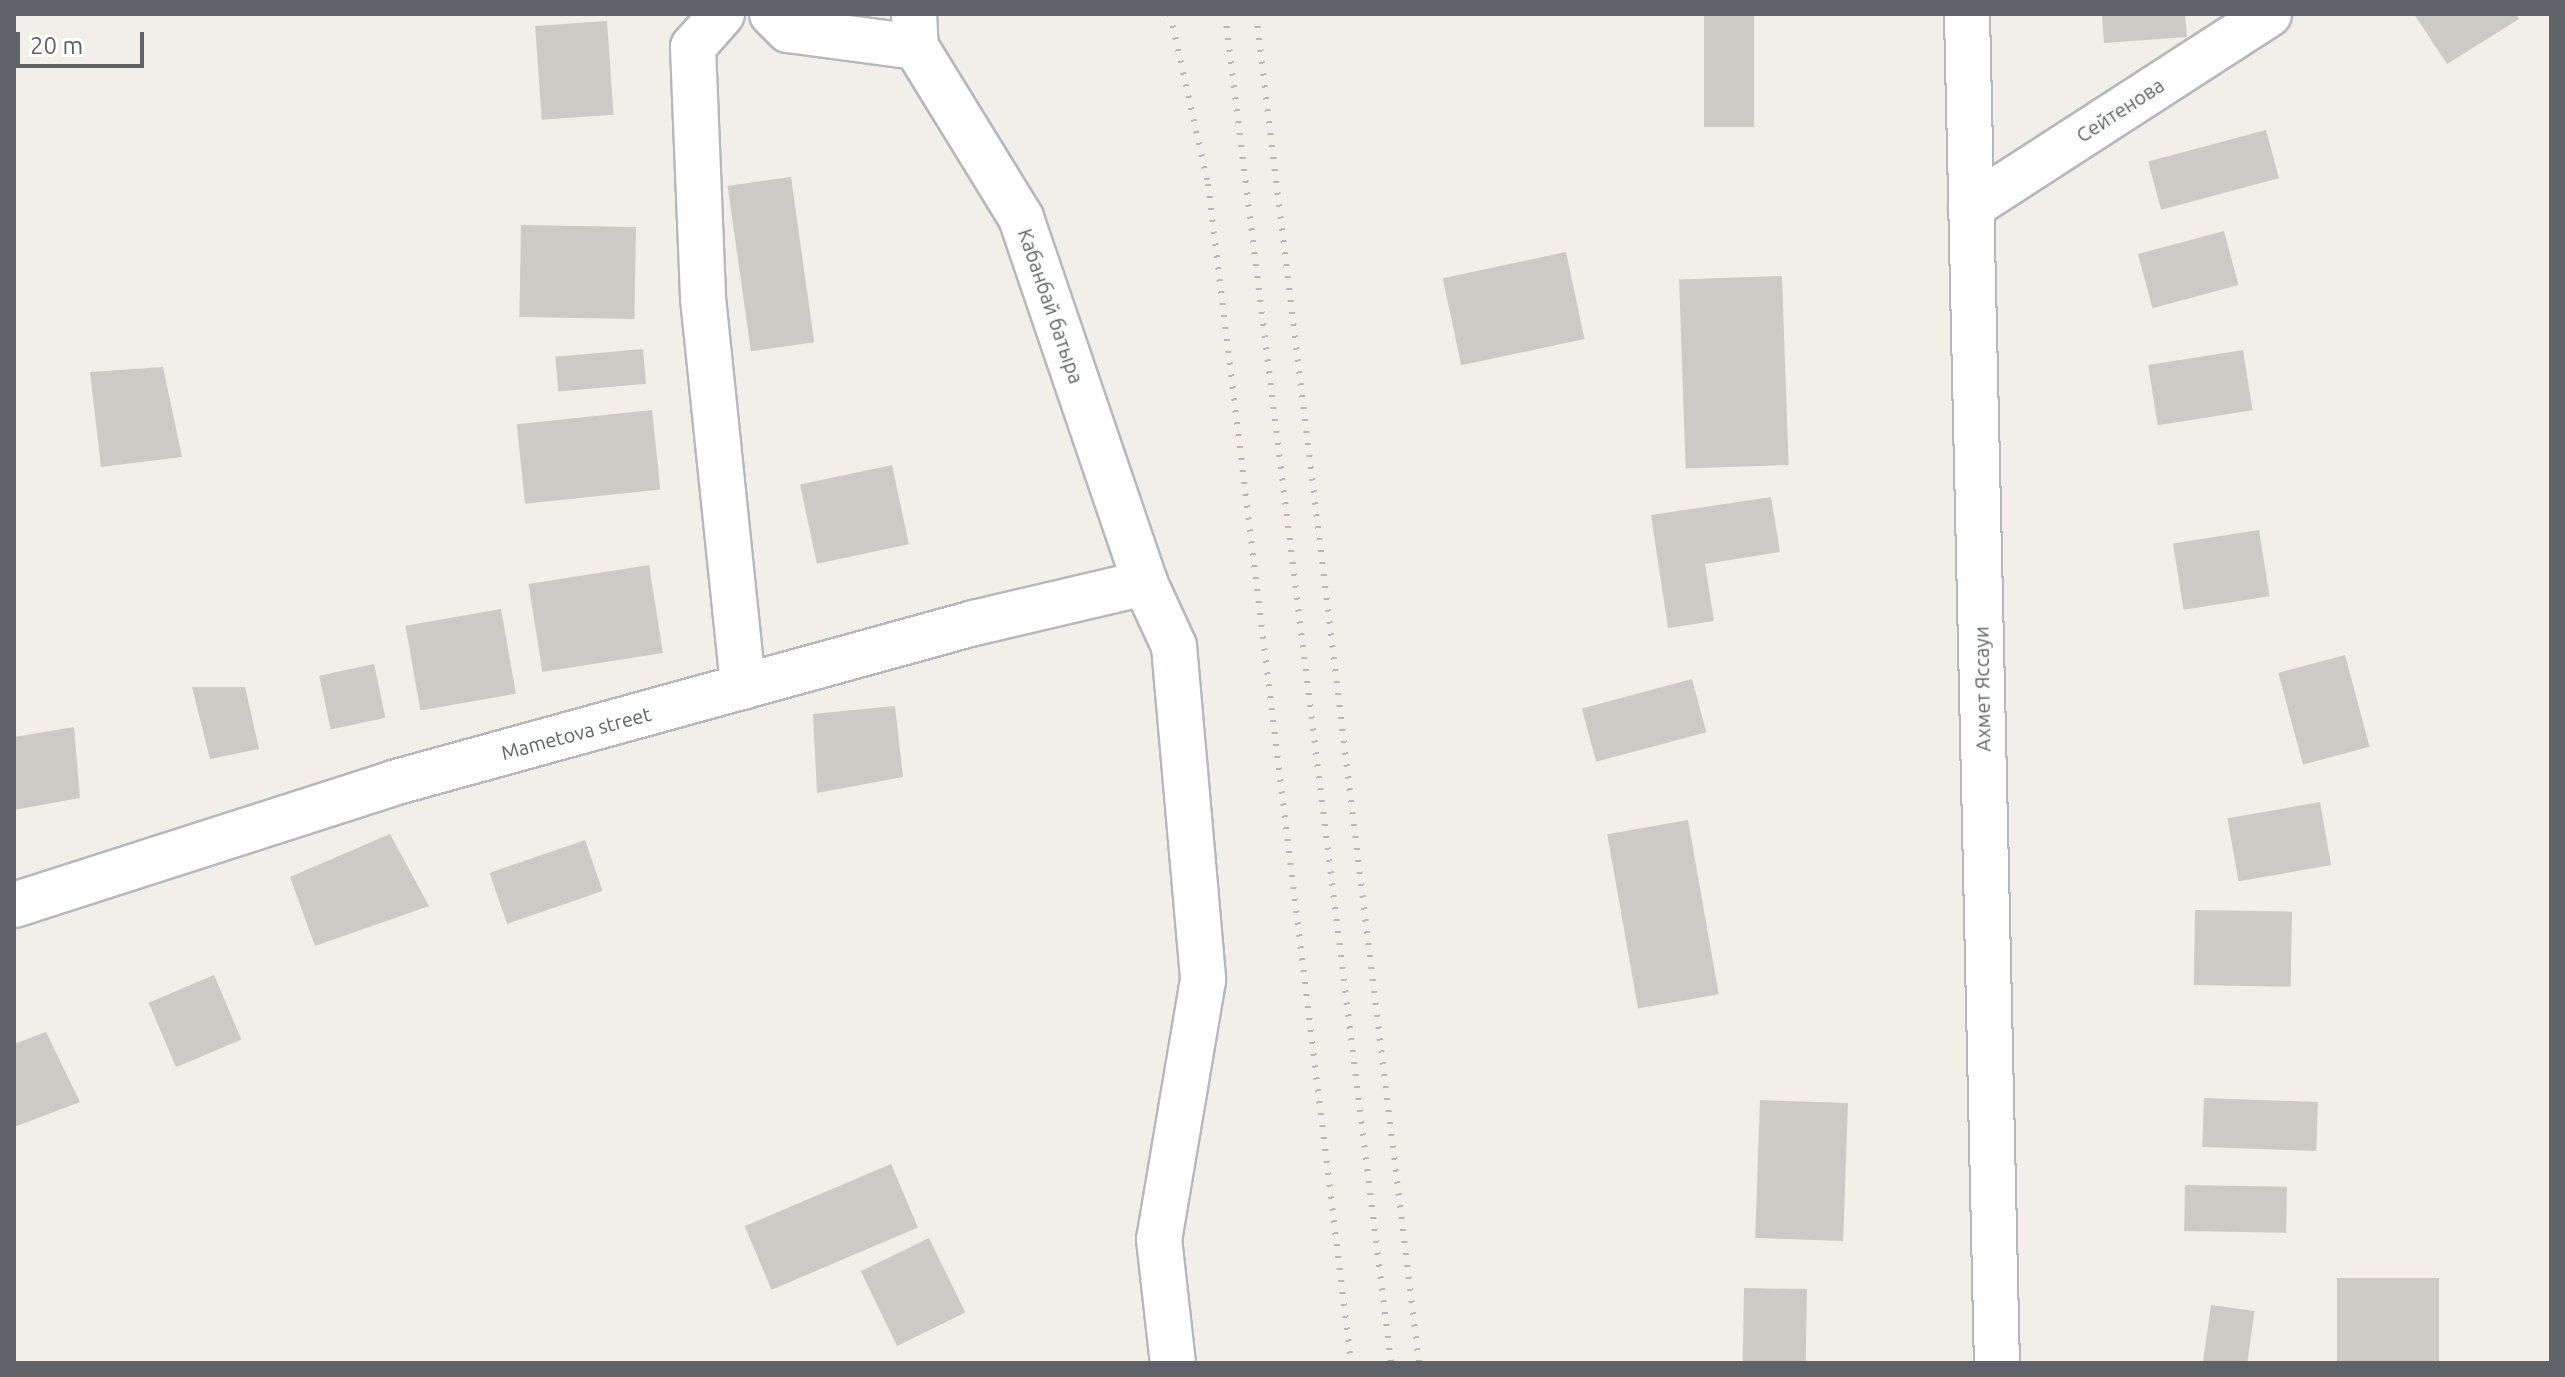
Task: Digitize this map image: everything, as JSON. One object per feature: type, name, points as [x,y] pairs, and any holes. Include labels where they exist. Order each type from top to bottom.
[{"type":"street","points":[[722,14],[693,47],[703,298],[743,687]]},
{"type":"street","points":[[772,14],[788,30],[915,30]]},
{"type":"street","name":"Ахмет Яссауи","points":[[1967,14],[1997,1363]]},
{"type":"street","name":"Сейтенова","points":[[1971,207],[2269,14]]},
{"type":"street","name":"Кабанбай батыра","points":[[915,30],[1021,218],[1145,583],[1174,646],[1203,980],[1159,1239],[1173,1363]]},
{"type":"street","name":"Mametova street","points":[[14,905],[393,783],[743,687],[1145,583]]},
{"type":"building","points":[[1704,14],[1754,14],[1754,127],[1704,127]]},
{"type":"building","points":[[2102,14],[2185,14],[2187,37],[2104,43]]},
{"type":"building","points":[[2414,14],[2516,14],[2519,19],[2447,64]]},
{"type":"building","points":[[607,21],[614,115],[542,120],[535,26]]},
{"type":"building","points":[[2266,130],[2279,178],[2161,210],[2148,162]]},
{"type":"building","points":[[791,177],[814,342],[751,351],[728,186]]},
{"type":"building","points":[[521,225],[636,227],[634,319],[519,317]]},
{"type":"building","points":[[2224,231],[2238,285],[2153,308],[2138,254]]},
{"type":"building","points":[[1566,252],[1585,339],[1461,365],[1443,278]]},
{"type":"building","points":[[1782,276],[1789,465],[1686,468],[1679,280]]},
{"type":"building","points":[[643,349],[646,384],[558,392],[555,357]]},
{"type":"building","points":[[2243,350],[2253,410],[2158,425],[2148,365]]},
{"type":"building","points":[[163,367],[182,457],[101,467],[90,372]]},
{"type":"building","points":[[652,410],[660,490],[525,504],[517,424]]},
{"type":"building","points":[[892,465],[909,544],[817,564],[800,485]]},
{"type":"building","points":[[1771,497],[1780,552],[1705,564],[1714,621],[1668,628],[1651,515]]},
{"type":"building","points":[[2259,530],[2269,596],[2184,610],[2173,544]]},
{"type":"building","points":[[649,565],[663,653],[542,672],[529,584]]},
{"type":"building","points":[[501,609],[516,694],[420,711],[405,626]]},
{"type":"building","points":[[2345,655],[2370,747],[2303,765],[2278,673]]},
{"type":"building","points":[[374,664],[385,718],[331,729],[319,676]]},
{"type":"building","points":[[1692,679],[1706,732],[1596,762],[1582,709]]},
{"type":"building","points":[[192,687],[245,687],[259,749],[210,759]]},
{"type":"building","points":[[895,706],[903,777],[817,793],[813,714]]},
{"type":"building","points":[[74,727],[80,798],[14,810],[14,737]]},
{"type":"building","points":[[2320,802],[2331,865],[2239,881],[2227,818]]},
{"type":"building","points":[[1688,820],[1719,994],[1638,1009],[1607,834]]},
{"type":"building","points":[[390,834],[429,906],[315,946],[290,877]]},
{"type":"building","points":[[585,840],[603,891],[507,924],[490,873]]},
{"type":"building","points":[[2195,910],[2292,912],[2291,987],[2194,985]]},
{"type":"building","points":[[214,975],[241,1039],[176,1067],[149,1003]]},
{"type":"building","points":[[46,1032],[80,1102],[14,1127],[14,1044]]},
{"type":"building","points":[[2204,1098],[2318,1102],[2316,1151],[2202,1147]]},
{"type":"building","points":[[1760,1100],[1848,1103],[1843,1241],[1755,1238]]},
{"type":"building","points":[[891,1164],[918,1228],[772,1290],[745,1226]]},
{"type":"building","points":[[2185,1185],[2287,1187],[2286,1233],[2184,1231]]},
{"type":"building","points":[[929,1238],[965,1313],[897,1346],[861,1271]]},
{"type":"building","points":[[2337,1278],[2439,1278],[2439,1363],[2337,1363]]},
{"type":"building","points":[[1744,1288],[1807,1289],[1806,1363],[1743,1363]]},
{"type":"building","points":[[2211,1305],[2255,1311],[2247,1363],[2203,1362]]},
{"type":"railway","points":[[1170,14],[1208,184],[1351,1363]]},
{"type":"railway","points":[[1225,14],[1391,1363]]},
{"type":"railway","points":[[1256,14],[1419,1363]]}]
